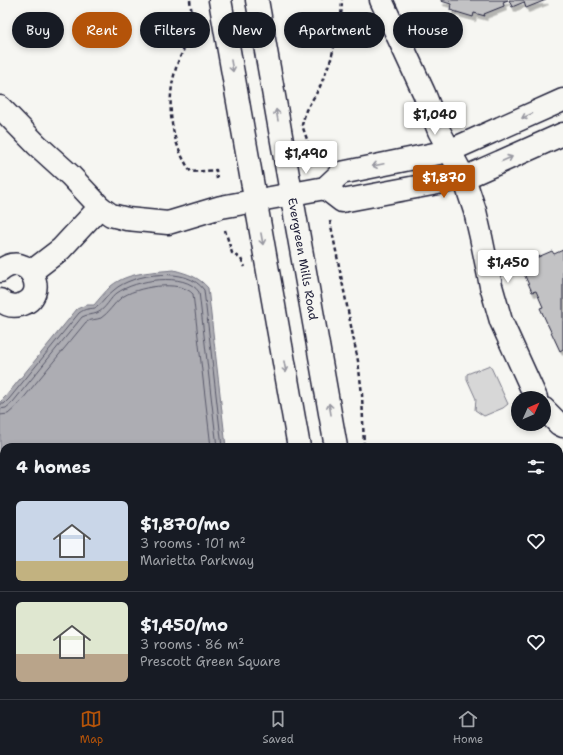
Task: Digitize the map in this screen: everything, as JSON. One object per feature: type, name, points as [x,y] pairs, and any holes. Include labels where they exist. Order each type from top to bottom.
[{"type":"street","points":[[220,0],[298,443]]},
{"type":"street","name":"Evergreen Mills Road","points":[[257,0],[335,443]]},
{"type":"street","points":[[381,0],[424,93],[439,131],[464,178],[475,212],[491,286],[501,320],[533,391]]},
{"type":"street","points":[[0,107],[37,146],[70,175],[100,207],[111,215],[127,219],[168,223],[221,207],[325,188],[340,173],[449,150],[563,100]]},
{"type":"street","points":[[325,188],[342,201],[464,178],[563,134]]},
{"type":"street","points":[[31,272],[61,249],[100,207]]},
{"type":"street","points":[[0,271],[4,267],[11,265],[25,267],[31,272],[36,284],[35,291],[23,305],[10,306],[0,300]]},
{"type":"street","points":[[551,417],[563,426]]},
{"type":"path","points":[[190,0],[192,30],[178,63],[171,90],[171,120],[183,160],[191,172],[216,170],[217,179]]},
{"type":"path","points":[[312,160],[310,148],[302,125],[306,110],[319,89],[332,59],[341,18],[342,0]]},
{"type":"path","points":[[330,221],[358,362],[362,394],[364,443]]},
{"type":"shaded area","points":[[490,365],[508,404],[503,408],[484,416],[475,410],[476,399],[467,379],[467,374]]},
{"type":"water","points":[[174,270],[197,279],[208,288],[226,443],[0,443],[0,402],[77,309],[86,305],[94,305],[111,286],[118,281],[133,275]]},
{"type":"building","points":[[508,0],[503,2],[504,6],[484,14],[485,16],[474,13],[473,17],[463,14],[463,12],[450,10],[451,4],[441,1]]},
{"type":"building","points":[[509,0],[546,0],[526,8],[524,2],[512,7]]},
{"type":"building","points":[[563,250],[563,349],[560,351],[540,308],[543,307],[536,291],[532,292],[522,269],[533,264],[531,260],[552,251],[554,254]]}]
